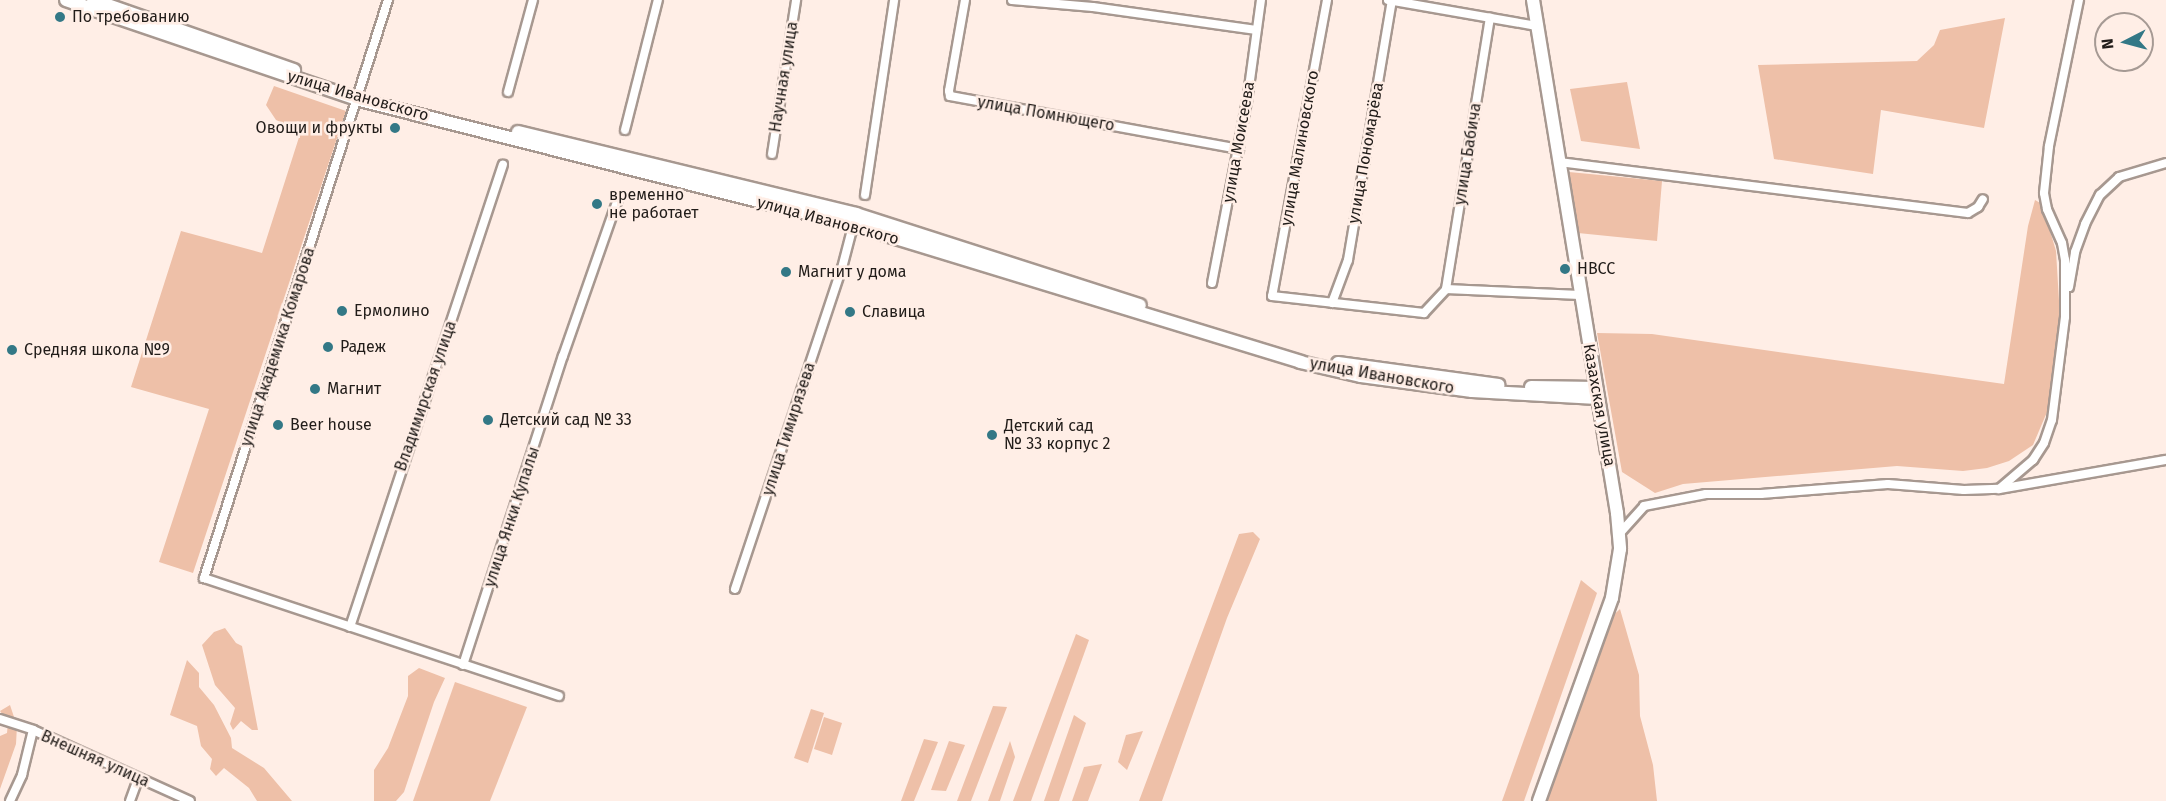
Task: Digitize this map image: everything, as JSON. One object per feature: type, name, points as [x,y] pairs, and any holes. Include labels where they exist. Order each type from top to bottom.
[{"type":"street","name":"улица Ивановского","points":[[66,0],[357,96],[854,220],[1308,364],[1361,376],[1472,391],[1597,393]]},
{"type":"street","name":"улица Ивановского","points":[[93,0],[357,96]]},
{"type":"street","name":"улица Академика Комарова","points":[[350,627],[204,578],[388,0]]},
{"type":"street","points":[[508,92],[533,0]]},
{"type":"street","points":[[625,130],[658,0]]},
{"type":"street","name":"Научная улица","points":[[772,154],[796,0]]},
{"type":"street","points":[[865,195],[894,0]]},
{"type":"street","name":"улица Помнющего","points":[[965,0],[950,96],[1239,149]]},
{"type":"street","points":[[1012,0],[1093,7],[1256,30]]},
{"type":"street","name":"улица Моисеева","points":[[1212,283],[1239,149],[1261,0]]},
{"type":"street","name":"улица Малиновского","points":[[1327,0],[1272,296],[1332,303]]},
{"type":"street","points":[[1390,0],[1537,26]]},
{"type":"street","name":"улица Пономарёва","points":[[1332,303],[1348,260],[1390,0]]},
{"type":"street","name":"Казахская улица","points":[[1533,0],[1620,533],[1619,563],[1612,598],[1539,801]]},
{"type":"street","points":[[2065,317],[2066,260],[2062,243],[2047,209],[2044,193],[2049,146],[2079,0]]},
{"type":"street","name":"улица Бабича","points":[[1446,289],[1490,18]]},
{"type":"street","points":[[1559,162],[1968,213],[1978,207],[1983,199]]},
{"type":"street","points":[[1999,489],[2033,460],[2044,443],[2052,420],[2075,252],[2085,224],[2100,195],[2120,177],[2166,163]]},
{"type":"street","name":"Владимирская улица","points":[[350,627],[503,165]]},
{"type":"street","name":"улица Янки Купалы","points":[[463,665],[563,356],[618,199]]},
{"type":"street","name":"улица Тимирязева","points":[[735,589],[842,268],[854,220]]},
{"type":"street","points":[[1332,303],[1424,313],[1446,289],[1580,295]]},
{"type":"street","points":[[1620,533],[1644,506],[1706,494],[1761,494],[1888,484],[1964,490],[1999,489],[2166,460]]},
{"type":"street","points":[[350,627],[559,696]]},
{"type":"street","name":"Внешняя улица","points":[[0,718],[33,730],[190,801]]},
{"type":"street","points":[[10,801],[22,774],[33,730]]},
{"type":"street","points":[[130,801],[138,779]]},
{"type":"shaded area","points":[[2005,18],[1984,128],[1881,110],[1873,174],[1774,159],[1758,65],[1917,61],[1934,45],[1940,30]]},
{"type":"shaded area","points":[[1627,82],[1640,149],[1581,141],[1570,89]]},
{"type":"shaded area","points":[[274,86],[346,111],[193,573],[159,562],[209,409],[131,387],[181,231],[262,253],[301,131],[276,120],[266,105]]},
{"type":"shaded area","points":[[1569,172],[1662,181],[1657,241],[1578,233]]},
{"type":"shaded area","points":[[2035,200],[2042,204],[2056,251],[2060,317],[2050,405],[2033,445],[2009,461],[1987,468],[1963,471],[1897,466],[1683,484],[1655,493],[1622,472],[1597,333],[1652,334],[2004,384],[2028,226]]},
{"type":"shaded area","points":[[1253,532],[1260,539],[1227,618],[1162,801],[1139,801],[1239,534]]},
{"type":"shaded area","points":[[1581,580],[1597,593],[1524,801],[1502,801]]},
{"type":"shaded area","points":[[1620,609],[1639,675],[1640,716],[1653,765],[1657,801],[1544,801],[1608,620]]},
{"type":"shaded area","points":[[225,628],[236,643],[242,646],[258,730],[252,730],[241,721],[233,730],[230,724],[235,708],[215,685],[202,645],[214,632]]},
{"type":"shaded area","points":[[1076,634],[1089,640],[1031,801],[1013,801]]},
{"type":"shaded area","points":[[187,660],[199,673],[199,687],[214,705],[231,738],[232,748],[264,768],[292,801],[257,801],[249,788],[224,768],[216,776],[210,769],[212,759],[201,746],[197,726],[170,715]]},
{"type":"shaded area","points":[[419,668],[445,678],[434,702],[404,792],[396,801],[374,801],[374,770],[388,748],[408,696],[408,676]]},
{"type":"shaded area","points":[[455,682],[527,707],[490,801],[413,801]]},
{"type":"shaded area","points":[[10,705],[17,726],[16,744],[0,789],[0,736],[7,733],[8,722],[0,711]]},
{"type":"shaded area","points":[[993,706],[1007,707],[971,801],[957,801]]},
{"type":"shaded area","points":[[811,709],[824,713],[808,763],[794,758]]},
{"type":"shaded area","points":[[1074,715],[1086,723],[1059,801],[1044,801]]},
{"type":"shaded area","points":[[824,717],[842,723],[832,755],[814,749]]},
{"type":"shaded area","points":[[1143,731],[1127,770],[1118,762],[1126,735]]},
{"type":"shaded area","points":[[924,739],[938,742],[914,801],[901,801]]},
{"type":"shaded area","points":[[949,741],[965,745],[946,791],[931,790]]},
{"type":"shaded area","points":[[1010,741],[1015,757],[1000,801],[988,801]]},
{"type":"shaded area","points":[[1102,764],[1088,801],[1072,801],[1084,767]]},
{"type":"place","name":"По требованию","points":[[60,17]]},
{"type":"place","name":"Овощи и фрукты","points":[[395,128]]},
{"type":"place","name":"временно не работает","points":[[597,204]]},
{"type":"place","name":"НВСС","points":[[1565,269]]},
{"type":"place","name":"Магнит у дома","points":[[786,272]]},
{"type":"place","name":"Ермолино","points":[[342,311]]},
{"type":"place","name":"Славица","points":[[850,312]]},
{"type":"place","name":"Радеж","points":[[328,347]]},
{"type":"place","name":"Средняя школа №9","points":[[12,350]]},
{"type":"place","name":"Магнит","points":[[315,389]]},
{"type":"place","name":"Детский сад № 33","points":[[488,420]]},
{"type":"place","name":"Beer house","points":[[278,425]]},
{"type":"place","name":"Детский сад № 33 корпус 2","points":[[992,435]]}]
